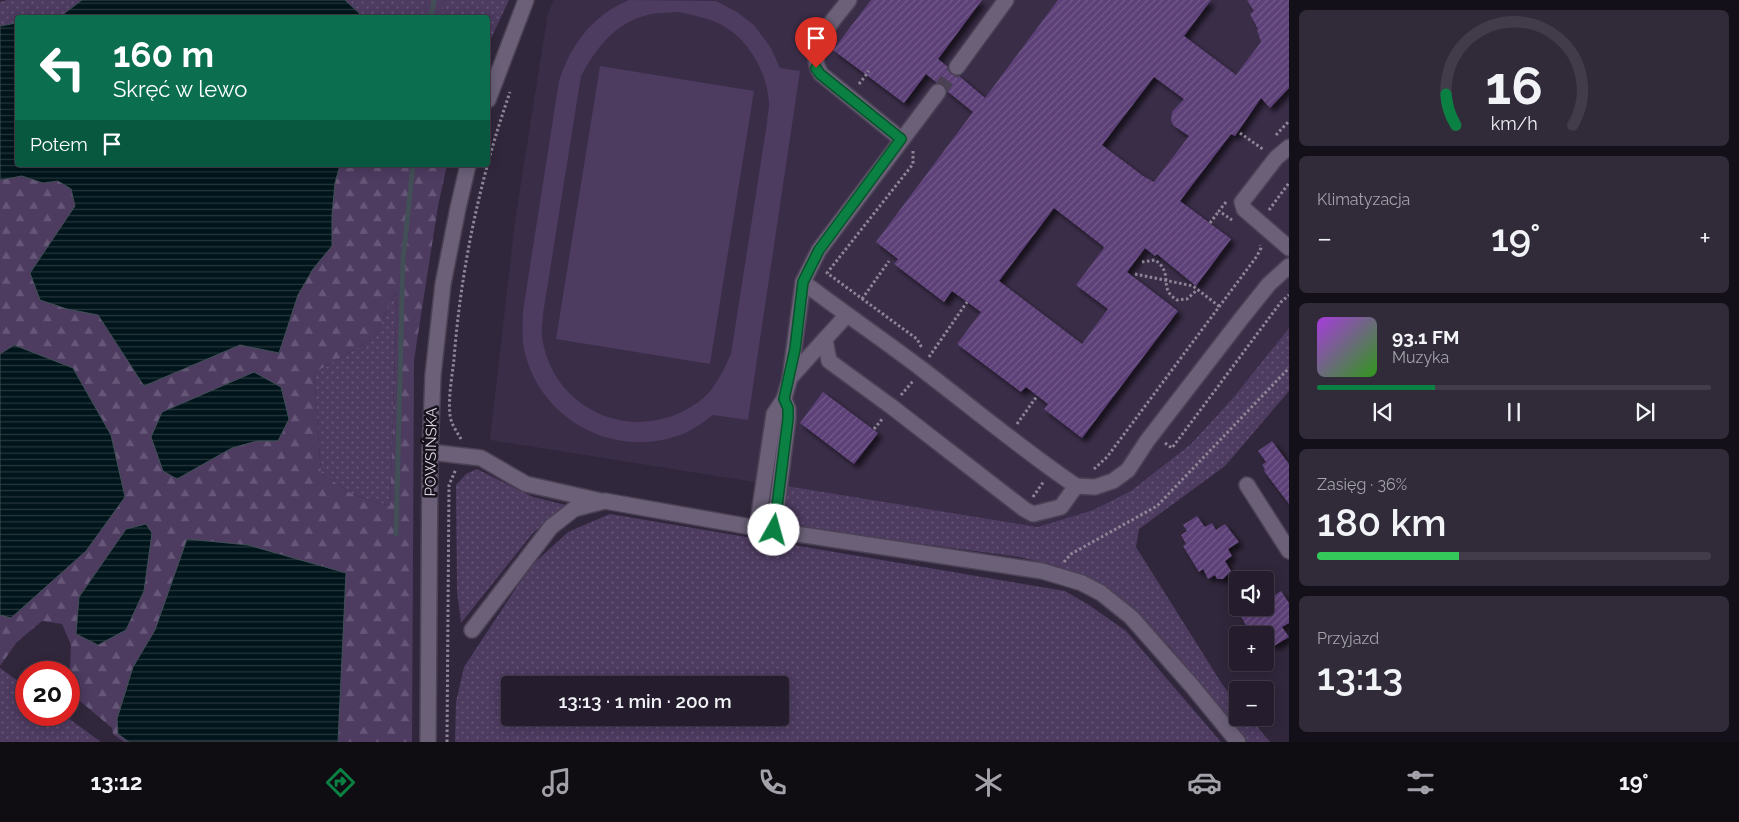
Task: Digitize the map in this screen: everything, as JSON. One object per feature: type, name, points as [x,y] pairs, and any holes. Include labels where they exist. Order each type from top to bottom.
[{"type":"street","points":[[490,95],[526,0]]},
{"type":"street","points":[[849,0],[816,49],[816,68],[820,74],[907,142]]},
{"type":"street","points":[[957,67],[1006,0]]},
{"type":"street","points":[[757,528],[774,414],[784,399],[790,378],[803,282],[819,250],[907,142],[938,92]]},
{"type":"street","points":[[1289,146],[1276,158],[1242,202],[1244,209],[1289,248]]},
{"type":"street","name":"POWSIŃSKA","points":[[428,742],[430,452],[433,375],[442,294],[468,167]]},
{"type":"street","points":[[803,282],[846,316],[922,369],[1052,470],[1076,486],[1095,487],[1113,481],[1128,470],[1152,434],[1268,284],[1289,266]]},
{"type":"street","points":[[790,378],[846,316]]},
{"type":"street","points":[[825,339],[829,361],[1024,509],[1033,514],[1061,507],[1076,486]]},
{"type":"street","points":[[790,378],[829,361]]},
{"type":"street","points":[[774,530],[788,419],[788,408],[784,399]]},
{"type":"street","points":[[430,452],[460,454],[481,458],[526,484],[605,502],[757,528],[1054,573],[1082,583],[1101,593],[1131,617],[1238,742]]},
{"type":"street","points":[[1247,485],[1289,551]]},
{"type":"street","points":[[472,630],[551,527],[574,509],[605,502]]},
{"type":"path","points":[[490,160],[512,85]]},
{"type":"path","points":[[1240,133],[1264,150],[1258,158]]},
{"type":"path","points":[[907,142],[913,164],[827,273],[917,340],[929,359],[967,302]]},
{"type":"path","points":[[447,742],[449,485],[458,466],[463,442],[450,416],[461,295],[471,238],[488,167]]},
{"type":"path","points":[[1210,223],[1230,196]]},
{"type":"path","points":[[1219,211],[1235,223]]},
{"type":"path","points":[[1089,473],[1099,466],[1220,307],[1257,256],[1261,248],[1259,241]]},
{"type":"path","points":[[1142,262],[1155,260],[1159,263],[1166,271],[1169,294],[1177,300],[1187,298],[1197,290]]},
{"type":"path","points":[[862,299],[889,261]]},
{"type":"path","points":[[1135,274],[1193,286],[1220,307]]},
{"type":"path","points":[[1152,434],[1172,448],[1281,302],[1289,295]]},
{"type":"path","points":[[1054,573],[1071,554],[1157,506],[1289,368]]},
{"type":"path","points":[[1015,427],[1037,396]]},
{"type":"path","points":[[1024,509],[1052,470]]},
{"type":"shaded area","points":[[554,0],[1289,0],[1289,328],[1233,398],[1191,444],[1154,474],[1131,491],[1093,510],[1038,527],[490,440],[515,221],[548,13]]},
{"type":"green space","points":[[7,0],[82,0],[62,15],[15,15],[15,23],[0,26],[0,2]]},
{"type":"green space","points":[[345,0],[426,0],[424,15],[360,14]]},
{"type":"green space","points":[[426,0],[444,0],[442,15],[423,15]]},
{"type":"green space","points":[[444,0],[509,0],[490,41],[490,15],[442,15]]},
{"type":"green space","points":[[629,0],[716,1],[737,12],[754,25],[771,48],[780,68],[800,71],[748,420],[713,415],[687,432],[652,441],[628,442],[605,437],[583,427],[563,414],[546,397],[533,376],[525,353],[522,332],[523,311],[559,81],[570,55],[585,32],[594,22],[616,6]],"holes":[[[679,12],[705,18],[720,24],[730,30],[748,47],[765,80],[769,104],[767,123],[731,354],[725,367],[713,387],[703,398],[673,416],[648,421],[624,421],[600,414],[580,402],[562,385],[549,363],[542,337],[543,314],[581,76],[606,39],[623,25],[644,16]]]},
{"type":"green space","points":[[600,66],[754,91],[710,364],[556,339]]},
{"type":"green space","points":[[339,167],[447,167],[438,206],[414,360],[412,742],[124,742],[113,734],[112,728],[80,701],[80,661],[70,661],[71,645],[62,624],[42,621],[17,642],[0,666],[0,180],[22,176],[43,183],[58,181],[71,189],[75,206],[30,273],[41,300],[67,309],[98,315],[144,386],[240,345],[279,353],[298,295],[313,269],[332,246],[335,183]],"holes":[[[397,291],[390,506],[354,495],[321,473],[314,373],[374,338]]]},
{"type":"green space","points":[[397,289],[390,506],[354,495],[321,473],[314,373],[374,338]]},
{"type":"green space","points":[[1289,328],[1289,391],[1225,466],[1139,529],[1136,547],[1229,693],[1229,720],[1170,647],[1118,596],[1092,582],[1049,564],[1019,557],[780,525],[786,486],[1038,527],[1093,510],[1131,491],[1191,444],[1233,398]]},
{"type":"green space","points":[[477,469],[533,497],[566,505],[533,533],[461,623],[457,591],[456,485],[466,474]]},
{"type":"green space","points":[[610,514],[1065,591],[1126,631],[1221,742],[455,742],[456,702],[464,667],[530,567],[568,532]]},
{"type":"green space","points":[[0,668],[15,679],[15,726],[79,726],[101,742],[0,742]]},
{"type":"green space","points":[[1234,726],[1257,726],[1270,742],[1247,742]]},
{"type":"water","points":[[82,0],[345,0],[361,15],[62,15]]},
{"type":"water","points":[[15,23],[15,167],[339,167],[335,183],[332,246],[313,269],[298,295],[279,353],[240,345],[144,386],[98,315],[67,309],[40,300],[30,273],[75,206],[71,189],[58,181],[43,183],[22,176],[0,180],[0,26]]},
{"type":"water","points":[[14,345],[73,368],[111,435],[125,497],[86,551],[11,618],[0,615],[0,354]]},
{"type":"water","points":[[254,372],[281,387],[289,419],[278,441],[257,441],[232,448],[177,479],[163,471],[151,437],[162,412]]},
{"type":"water","points":[[146,524],[152,533],[144,591],[126,630],[98,645],[76,634],[79,597],[126,529]]},
{"type":"water","points":[[187,539],[248,545],[346,573],[338,742],[129,742],[118,734],[117,719],[133,667],[155,630]]},
{"type":"building","points":[[871,0],[982,0],[938,59],[948,67],[951,74],[959,76],[985,98],[1058,0],[1211,0],[1184,36],[1236,75],[1261,42],[1258,29],[1250,14],[1254,11],[1247,0],[1289,0],[1289,88],[1270,108],[1261,98],[1235,136],[1231,134],[1180,201],[1231,239],[1196,286],[1157,254],[1155,256],[1145,248],[1127,272],[1178,311],[1082,438],[1044,409],[1048,404],[1026,387],[1021,392],[957,344],[981,312],[952,291],[944,302],[894,264],[898,259],[876,242],[973,112],[947,91],[944,85],[937,83],[926,74],[904,103],[833,50]],"holes":[[[1154,77],[1184,99],[1172,112],[1171,121],[1174,126],[1189,136],[1154,182],[1102,145]],[[1054,208],[1104,248],[1076,285],[1108,309],[1082,344],[999,281]]]},
{"type":"building","points":[[823,392],[878,433],[854,464],[800,423]]},
{"type":"building","points":[[1272,441],[1289,464],[1289,504],[1264,471],[1265,469],[1262,465],[1266,462],[1258,451]]},
{"type":"building","points":[[1197,516],[1205,527],[1212,523],[1216,530],[1225,524],[1239,542],[1228,549],[1232,556],[1225,561],[1231,571],[1223,579],[1217,579],[1215,575],[1208,579],[1203,569],[1199,572],[1183,546],[1186,544],[1181,535],[1187,531],[1183,525]]},
{"type":"building","points":[[1281,591],[1289,603],[1289,623],[1282,627],[1289,637],[1274,646],[1274,626],[1246,626],[1241,616],[1274,616],[1274,596]]},
{"type":"waterway","points":[[432,15],[434,0]]},
{"type":"waterway","points":[[396,534],[403,260],[413,167]]},
{"type":"tunnel","points":[[938,92],[957,67]]},
{"type":"route","points":[[774,530],[788,419],[788,408],[784,399],[795,349],[803,282],[819,250],[901,139],[820,74],[816,68]]}]
